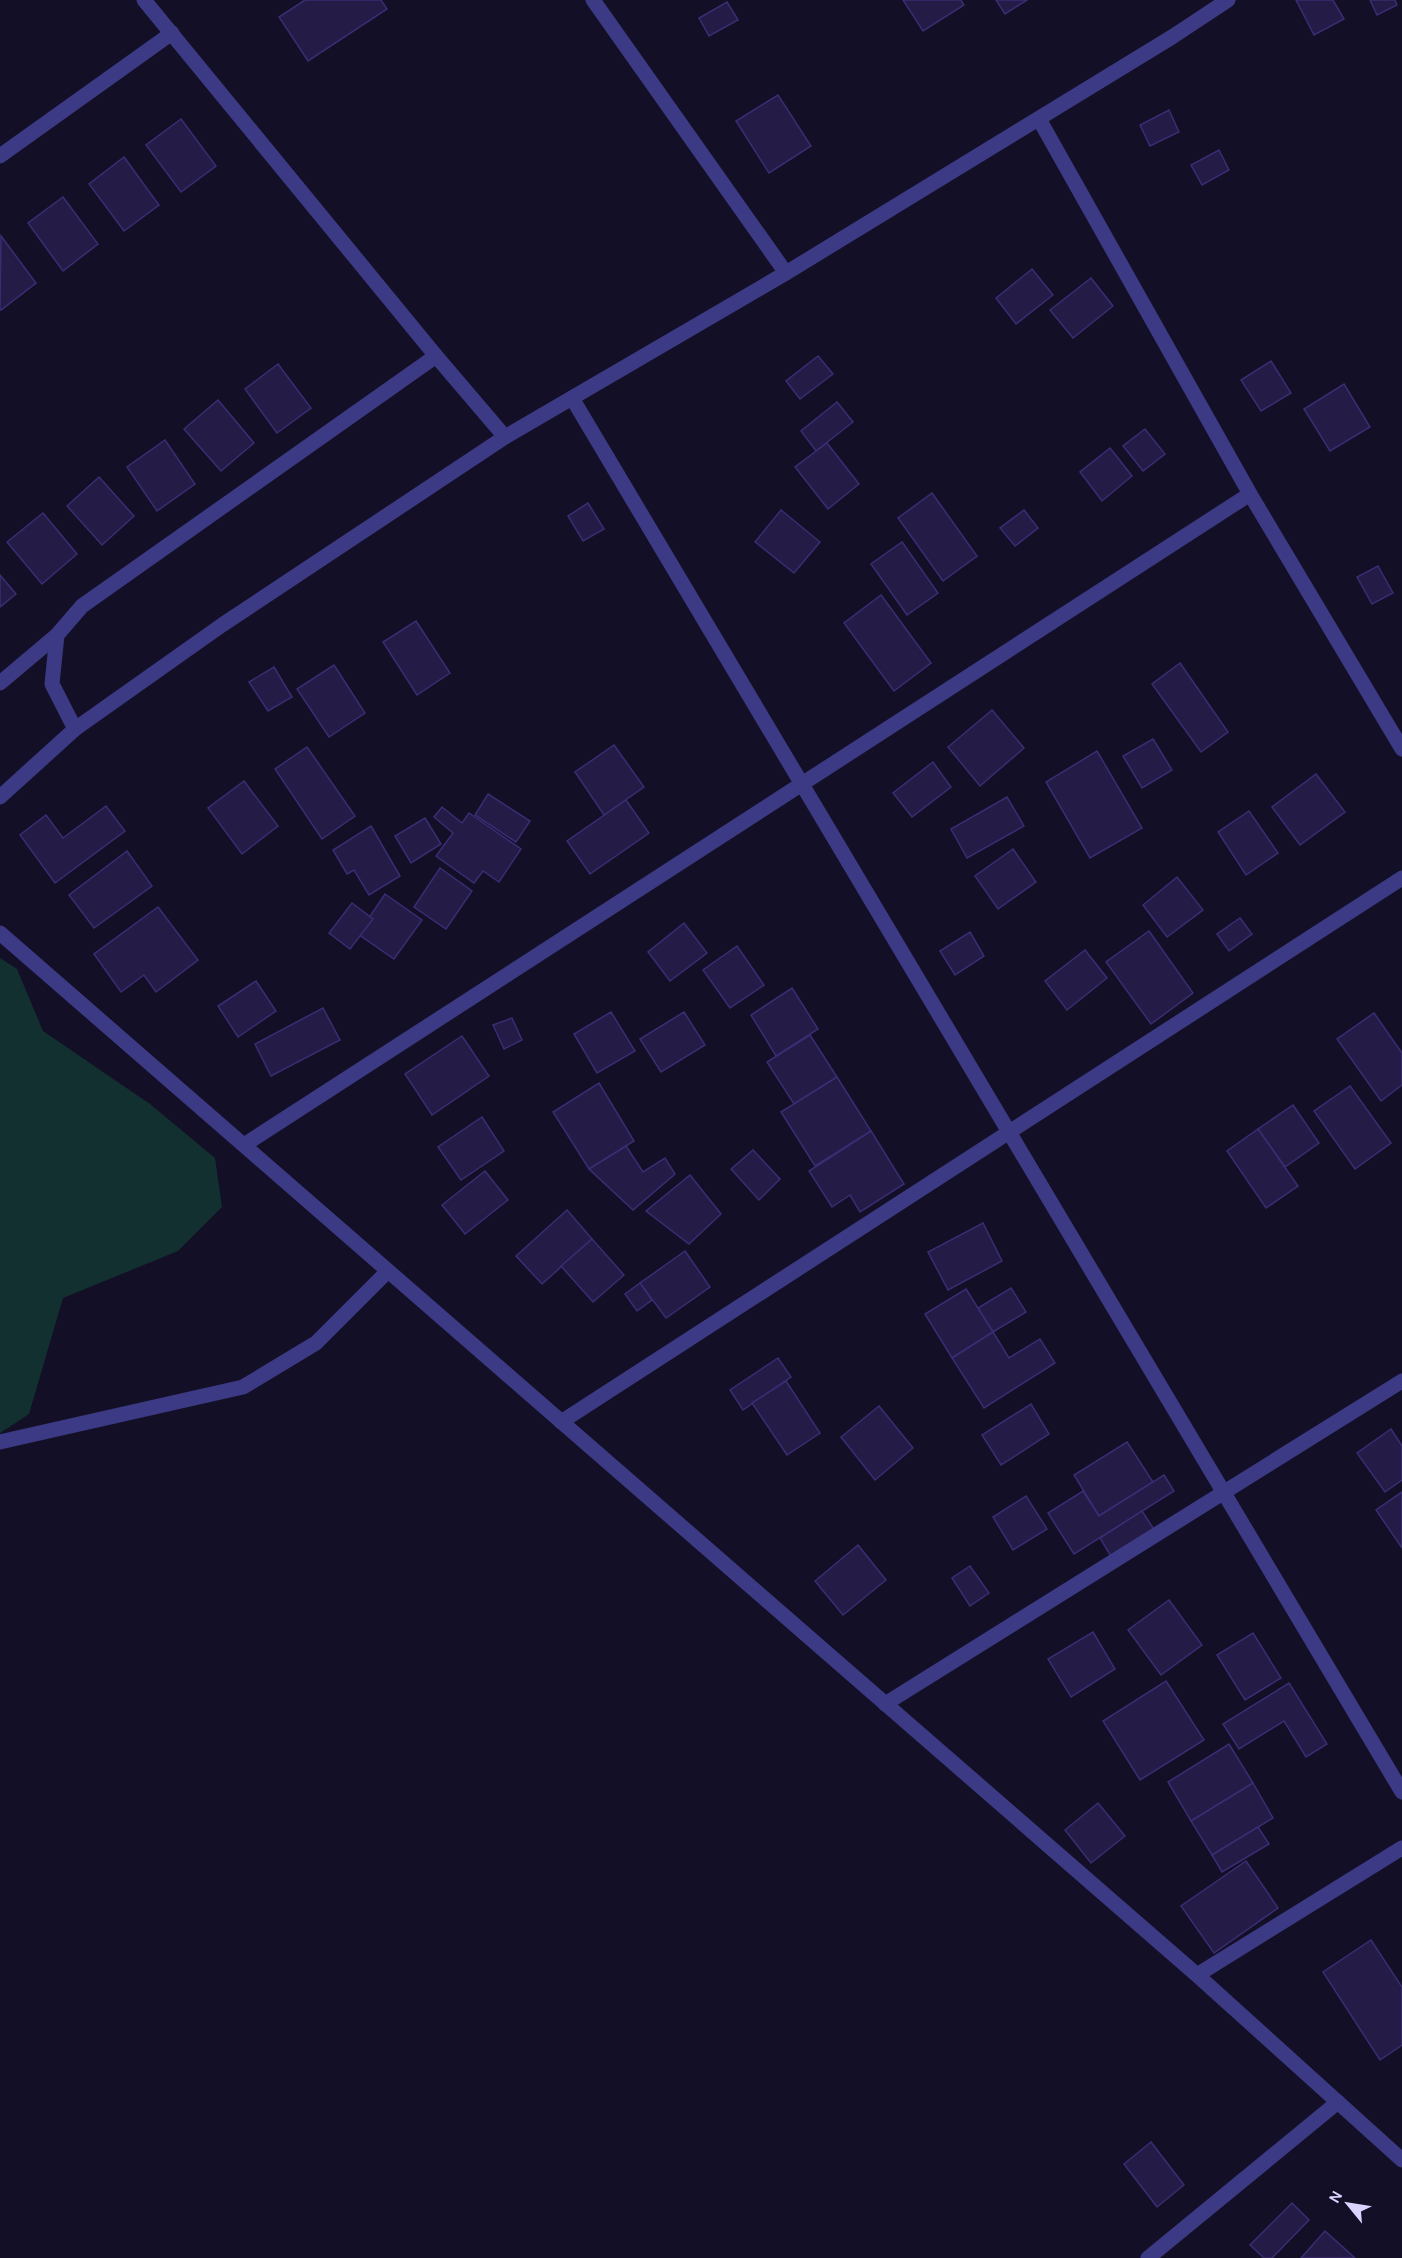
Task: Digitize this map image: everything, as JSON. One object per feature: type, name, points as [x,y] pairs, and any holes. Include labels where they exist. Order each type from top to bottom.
[{"type":"street","points":[[144,0],[505,437]]},
{"type":"street","points":[[593,0],[786,273]]},
{"type":"street","points":[[0,796],[75,729],[222,625],[505,437],[786,273],[1039,119],[1228,0]]},
{"type":"street","points":[[0,156],[172,33]]},
{"type":"street","points":[[1039,119],[1250,494],[1402,749]]},
{"type":"street","points":[[0,683],[57,635],[82,606],[436,356]]},
{"type":"street","points":[[572,398],[1402,1792]]},
{"type":"street","points":[[243,1145],[1250,494]]},
{"type":"street","points":[[57,635],[52,684],[75,729]]},
{"type":"street","points":[[561,1422],[1402,878]]},
{"type":"street","points":[[0,933],[1197,1975],[1402,2160]]},
{"type":"street","points":[[0,1442],[243,1387],[316,1343],[388,1271]]},
{"type":"street","points":[[885,1704],[1402,1381]]},
{"type":"street","points":[[1197,1975],[1402,1848]]},
{"type":"street","points":[[1148,2258],[1338,2102]]},
{"type":"green space","points":[[0,958],[17,969],[43,1031],[150,1104],[215,1158],[222,1207],[178,1251],[63,1298],[29,1414],[0,1433]]},
{"type":"building","points":[[305,0],[381,0],[387,9],[308,61],[279,17]]},
{"type":"building","points":[[903,0],[961,0],[964,5],[923,31]]},
{"type":"building","points":[[996,0],[1027,0],[1005,14]]},
{"type":"building","points":[[1296,0],[1333,0],[1344,19],[1314,35]]},
{"type":"building","points":[[1370,0],[1395,0],[1397,5],[1377,15]]},
{"type":"building","points":[[727,2],[738,20],[709,36],[699,18]]},
{"type":"building","points":[[778,95],[811,146],[769,173],[736,121]]},
{"type":"building","points":[[1169,110],[1179,132],[1150,146],[1140,125]]},
{"type":"building","points":[[181,119],[216,166],[181,192],[146,145]]},
{"type":"building","points":[[1219,150],[1229,170],[1202,185],[1191,165]]},
{"type":"building","points":[[124,157],[159,205],[124,231],[89,184]]},
{"type":"building","points":[[63,197],[98,244],[63,271],[28,223]]},
{"type":"building","points":[[1,236],[36,283],[1,310],[0,308]]},
{"type":"building","points":[[1032,269],[1053,295],[1016,324],[996,298]]},
{"type":"building","points":[[1091,278],[1113,306],[1073,338],[1050,310]]},
{"type":"building","points":[[818,356],[833,374],[800,399],[786,381]]},
{"type":"building","points":[[1271,361],[1291,393],[1261,411],[1241,380]]},
{"type":"building","points":[[278,364],[311,408],[277,433],[245,389]]},
{"type":"building","points":[[1344,384],[1370,427],[1330,451],[1304,409]]},
{"type":"building","points":[[218,400],[254,443],[221,471],[184,429]]},
{"type":"building","points":[[837,402],[853,422],[816,451],[801,431]]},
{"type":"building","points":[[1145,429],[1165,454],[1143,471],[1123,446]]},
{"type":"building","points":[[165,440],[195,484],[157,511],[127,467]]},
{"type":"building","points":[[827,443],[859,484],[828,509],[795,467]]},
{"type":"building","points":[[1110,448],[1132,476],[1102,501],[1080,472]]},
{"type":"building","points":[[99,477],[134,516],[102,545],[67,506]]},
{"type":"building","points":[[932,493],[977,556],[943,581],[898,518]]},
{"type":"building","points":[[588,503],[604,529],[583,541],[568,516]]},
{"type":"building","points":[[781,510],[820,542],[794,573],[755,542]]},
{"type":"building","points":[[1024,510],[1038,528],[1015,546],[1000,528]]},
{"type":"building","points":[[43,513],[77,554],[42,584],[7,542]]},
{"type":"building","points":[[902,542],[938,593],[907,615],[871,564]]},
{"type":"building","points":[[1378,566],[1393,593],[1372,604],[1357,577]]},
{"type":"building","points":[[0,575],[16,594],[0,607]]},
{"type":"building","points":[[881,595],[931,663],[894,691],[844,623]]},
{"type":"building","points":[[416,621],[450,673],[417,695],[383,642]]},
{"type":"building","points":[[1180,663],[1228,732],[1201,752],[1152,684]]},
{"type":"building","points":[[334,665],[365,713],[329,737],[297,689]]},
{"type":"building","points":[[274,667],[292,697],[268,711],[249,682]]},
{"type":"building","points":[[992,710],[1024,748],[980,786],[948,747]]},
{"type":"building","points":[[1153,739],[1172,770],[1142,788],[1123,756]]},
{"type":"building","points":[[614,745],[644,787],[604,815],[575,772]]},
{"type":"building","points":[[307,747],[355,816],[322,839],[275,769]]},
{"type":"building","points":[[1097,751],[1142,828],[1090,858],[1046,782]]},
{"type":"building","points":[[933,762],[951,787],[912,817],[893,793]]},
{"type":"building","points":[[1316,774],[1345,812],[1300,845],[1272,807]]},
{"type":"building","points":[[244,781],[278,826],[242,854],[208,808]]},
{"type":"building","points":[[488,794],[530,821],[516,842],[475,815]]},
{"type":"building","points":[[1007,797],[1024,826],[967,858],[951,829]]},
{"type":"building","points":[[626,800],[649,833],[590,874],[567,841]]},
{"type":"building","points":[[106,806],[125,831],[55,883],[20,835],[46,815],[63,838]]},
{"type":"building","points":[[442,807],[462,823],[469,813],[521,849],[499,882],[483,871],[474,883],[436,856],[453,833],[434,817]]},
{"type":"building","points":[[1249,811],[1278,853],[1246,875],[1218,832]]},
{"type":"building","points":[[425,818],[441,844],[411,863],[395,836]]},
{"type":"building","points":[[371,826],[400,876],[369,895],[354,870],[347,874],[333,850]]},
{"type":"building","points":[[1013,849],[1036,882],[998,909],[975,876]]},
{"type":"building","points":[[127,851],[152,886],[94,928],[69,895]]},
{"type":"building","points":[[440,868],[472,891],[446,929],[414,907]]},
{"type":"building","points":[[1177,877],[1203,910],[1167,937],[1143,905]]},
{"type":"building","points":[[385,894],[422,920],[394,959],[358,934]]},
{"type":"building","points":[[352,903],[373,919],[350,949],[329,933]]},
{"type":"building","points":[[158,907],[198,960],[156,992],[144,975],[121,992],[94,954]]},
{"type":"building","points":[[1240,918],[1252,934],[1229,951],[1217,934]]},
{"type":"building","points":[[684,923],[707,953],[670,981],[648,952]]},
{"type":"building","points":[[1149,931],[1193,993],[1151,1024],[1106,962]]},
{"type":"building","points":[[970,932],[984,956],[955,975],[940,951]]},
{"type":"building","points":[[737,946],[764,985],[730,1008],[703,970]]},
{"type":"building","points":[[1085,950],[1107,978],[1067,1010],[1045,981]]},
{"type":"building","points":[[256,981],[276,1011],[238,1037],[218,1006]]},
{"type":"building","points":[[792,988],[818,1029],[776,1056],[751,1015]]},
{"type":"building","points":[[323,1008],[340,1040],[271,1076],[255,1044]]},
{"type":"building","points":[[611,1012],[635,1051],[597,1073],[574,1034]]},
{"type":"building","points":[[684,1012],[705,1045],[661,1072],[640,1039]]},
{"type":"building","points":[[1374,1013],[1402,1053],[1402,1085],[1381,1101],[1337,1039]]},
{"type":"building","points":[[512,1018],[522,1040],[504,1049],[493,1025]]},
{"type":"building","points":[[810,1035],[837,1077],[794,1104],[767,1062]]},
{"type":"building","points":[[462,1036],[489,1076],[432,1115],[405,1074]]},
{"type":"building","points":[[837,1077],[871,1131],[815,1166],[781,1112]]},
{"type":"building","points":[[599,1083],[634,1141],[589,1169],[553,1112]]},
{"type":"building","points":[[1350,1086],[1391,1143],[1355,1169],[1314,1111]]},
{"type":"building","points":[[1293,1105],[1319,1143],[1285,1167],[1258,1129]]},
{"type":"building","points":[[482,1117],[504,1151],[461,1180],[438,1147]]},
{"type":"building","points":[[1258,1129],[1298,1186],[1266,1208],[1227,1151]]},
{"type":"building","points":[[871,1131],[904,1184],[860,1212],[850,1195],[832,1207],[809,1171]]},
{"type":"building","points":[[626,1146],[643,1172],[665,1158],[675,1174],[633,1210],[589,1169]]},
{"type":"building","points":[[753,1150],[780,1179],[759,1200],[731,1169]]},
{"type":"building","points":[[485,1171],[508,1200],[465,1234],[442,1205]]},
{"type":"building","points":[[690,1175],[721,1214],[689,1244],[646,1211]]},
{"type":"building","points":[[567,1210],[592,1239],[542,1284],[516,1256]]},
{"type":"building","points":[[983,1223],[1002,1261],[948,1290],[928,1252]]},
{"type":"building","points":[[592,1239],[624,1275],[593,1302],[561,1266]]},
{"type":"building","points":[[685,1251],[710,1287],[666,1318],[640,1283]]},
{"type":"building","points":[[640,1283],[652,1300],[637,1311],[625,1294]]},
{"type":"building","points":[[1011,1288],[1026,1312],[993,1332],[978,1308]]},
{"type":"building","points":[[966,1289],[993,1332],[952,1358],[925,1314]]},
{"type":"building","points":[[993,1332],[1009,1358],[1040,1339],[1055,1363],[984,1408],[952,1358]]},
{"type":"building","points":[[778,1358],[791,1377],[743,1410],[730,1390]]},
{"type":"building","points":[[786,1381],[820,1433],[787,1455],[752,1403]]},
{"type":"building","points":[[1031,1404],[1049,1434],[1001,1465],[982,1435]]},
{"type":"building","points":[[879,1406],[913,1448],[875,1480],[841,1437]]},
{"type":"building","points":[[1391,1429],[1402,1446],[1402,1480],[1385,1492],[1357,1453]]},
{"type":"building","points":[[1127,1442],[1153,1482],[1099,1516],[1074,1475]]},
{"type":"building","points":[[1164,1475],[1174,1491],[1074,1554],[1048,1513],[1083,1491],[1099,1516]]},
{"type":"building","points":[[1402,1492],[1402,1548],[1376,1510]]},
{"type":"building","points":[[1026,1496],[1047,1529],[1013,1550],[993,1517]]},
{"type":"building","points":[[1142,1511],[1155,1531],[1112,1558],[1100,1538]]},
{"type":"building","points":[[858,1545],[886,1580],[843,1615],[815,1581]]},
{"type":"building","points":[[970,1566],[989,1593],[970,1606],[952,1578]]},
{"type":"building","points":[[1169,1600],[1202,1645],[1161,1675],[1128,1630]]},
{"type":"building","points":[[1093,1632],[1115,1669],[1071,1697],[1048,1659]]},
{"type":"building","points":[[1253,1633],[1281,1678],[1245,1700],[1217,1655]]},
{"type":"building","points":[[1166,1681],[1204,1740],[1140,1780],[1103,1721]]},
{"type":"building","points":[[1289,1683],[1327,1744],[1306,1757],[1284,1721],[1239,1749],[1223,1724]]},
{"type":"building","points":[[1229,1744],[1253,1783],[1191,1821],[1168,1782]]},
{"type":"building","points":[[1253,1783],[1273,1818],[1212,1855],[1191,1821]]},
{"type":"building","points":[[1098,1803],[1125,1836],[1091,1863],[1065,1830]]},
{"type":"building","points":[[1258,1827],[1269,1844],[1222,1872],[1212,1855]]},
{"type":"building","points":[[1246,1861],[1278,1908],[1214,1953],[1181,1906]]},
{"type":"building","points":[[1371,1940],[1402,1987],[1402,2045],[1380,2060],[1323,1972]]},
{"type":"building","points":[[1151,2142],[1184,2185],[1157,2207],[1124,2164]]},
{"type":"building","points":[[1292,2203],[1309,2220],[1272,2258],[1264,2258],[1250,2245]]},
{"type":"building","points":[[1325,2231],[1355,2258],[1301,2258]]}]
